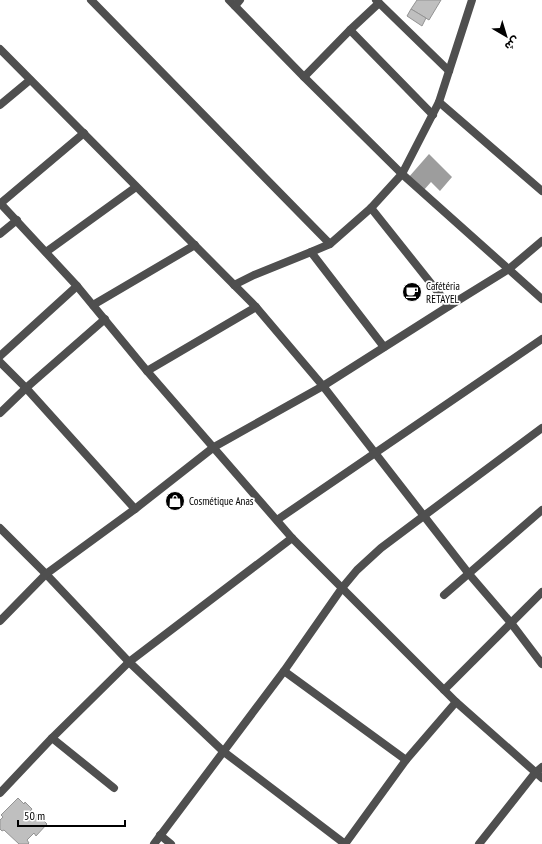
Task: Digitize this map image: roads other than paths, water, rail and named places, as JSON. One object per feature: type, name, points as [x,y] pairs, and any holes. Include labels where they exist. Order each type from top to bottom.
[{"type":"street","points":[[91,0],[330,244]]},
{"type":"street","points":[[234,284],[330,244],[371,208],[402,174],[439,102],[472,0]]},
{"type":"street","points":[[304,77],[378,1],[449,71]]},
{"type":"street","points":[[235,2],[304,77],[402,174],[542,299]]},
{"type":"street","points":[[350,30],[433,115]]},
{"type":"street","points":[[0,49],[256,307],[323,386],[425,515],[469,574],[542,664]]},
{"type":"street","points":[[0,105],[30,80]]},
{"type":"street","points":[[439,102],[542,191]]},
{"type":"street","points":[[84,133],[0,203],[105,318],[147,371],[278,520],[292,538],[456,702],[539,775]]},
{"type":"street","points":[[46,252],[136,187]]},
{"type":"street","points":[[371,208],[449,306]]},
{"type":"street","points":[[0,234],[17,220]]},
{"type":"street","points":[[0,621],[46,574],[134,509],[214,447],[323,386],[509,269],[542,241]]},
{"type":"street","points":[[93,305],[195,245]]},
{"type":"street","points":[[311,252],[384,347]]},
{"type":"street","points":[[0,356],[77,286]]},
{"type":"street","points":[[147,371],[256,307]]},
{"type":"street","points":[[0,413],[105,318]]},
{"type":"street","points":[[278,520],[542,339]]},
{"type":"street","points":[[0,362],[26,388],[134,509]]},
{"type":"street","points":[[154,844],[224,752],[284,671],[342,588],[357,570],[370,557],[542,428]]},
{"type":"street","points":[[444,595],[542,510]]},
{"type":"street","points":[[0,528],[130,662],[224,752],[345,844],[406,760],[456,702]]},
{"type":"street","points":[[0,793],[52,738],[130,662],[292,538]]},
{"type":"street","points":[[444,690],[542,592]]},
{"type":"street","points":[[284,671],[406,760]]},
{"type":"street","points":[[52,738],[114,788]]},
{"type":"street","points":[[479,844],[539,775],[542,767]]},
{"type":"street","points":[[160,836],[172,844]]},
{"type":"place","name":"Cafétéria RETAYEL","points":[[412,292]]},
{"type":"place","name":"Cosmétique Anas","points":[[175,501]]}]
